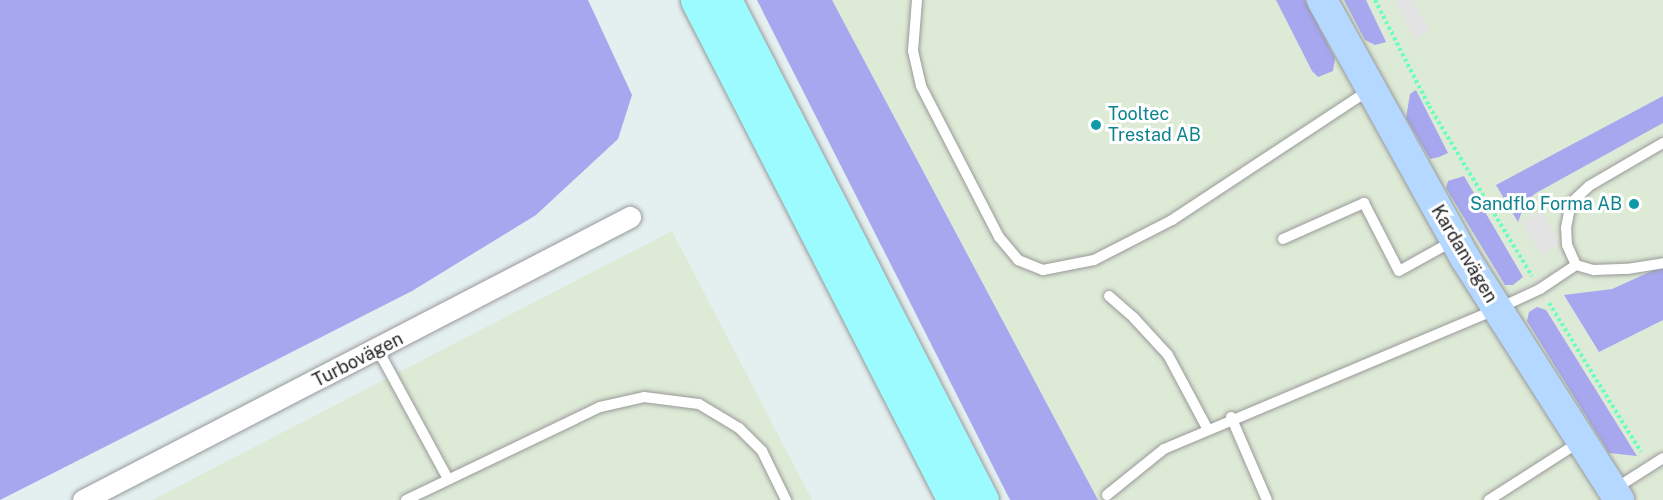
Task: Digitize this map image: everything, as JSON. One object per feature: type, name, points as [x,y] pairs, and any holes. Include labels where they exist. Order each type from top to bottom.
[{"type":"main road","points":[[697,0],[954,500]]},
{"type":"main road","points":[[725,0],[982,500]]},
{"type":"street","name":"Kardanvägen","points":[[1322,0],[1369,90],[1455,241],[1616,495]]},
{"type":"street","name":"Turbovägen","points":[[83,500],[378,350],[630,217]]},
{"type":"lane","points":[[917,0],[913,51],[921,86],[999,237],[1018,260],[1042,270],[1094,260],[1172,220],[1369,90]]},
{"type":"lane","points":[[1576,265],[1567,245],[1571,203],[1589,186],[1663,143]]},
{"type":"lane","points":[[1283,239],[1364,203],[1399,271],[1455,241]]},
{"type":"lane","points":[[1107,495],[1164,449],[1231,417],[1497,309],[1540,289],[1576,265],[1594,270],[1627,269],[1663,263]]},
{"type":"lane","points":[[1109,297],[1134,318],[1168,356],[1207,428]]},
{"type":"lane","points":[[378,350],[448,479]]},
{"type":"lane","points":[[406,500],[600,407],[644,397],[699,404],[739,428],[762,451],[786,500]]},
{"type":"lane","points":[[1231,417],[1267,500]]},
{"type":"lane","points":[[1489,500],[1581,441]]},
{"type":"lane","points":[[1616,495],[1648,464],[1663,458]]},
{"type":"path","points":[[1375,0],[1429,106],[1648,464]]},
{"type":"shaded area","points":[[0,0],[588,0],[632,95],[618,139],[536,215],[412,291],[0,500]]},
{"type":"shaded area","points":[[757,0],[832,0],[1098,500],[1010,500]]},
{"type":"shaded area","points":[[832,0],[1663,0],[1663,500],[1098,500]]},
{"type":"shaded area","points":[[1276,0],[1305,0],[1335,58],[1333,71],[1318,77],[1312,71]]},
{"type":"shaded area","points":[[1344,0],[1366,0],[1386,42],[1375,45],[1365,40]]},
{"type":"shaded area","points":[[1394,0],[1413,0],[1430,31],[1415,39]]},
{"type":"shaded area","points":[[1416,90],[1448,153],[1439,157],[1430,159],[1406,118],[1410,94]]},
{"type":"shaded area","points":[[1663,96],[1663,123],[1536,193],[1526,201],[1518,222],[1496,185]]},
{"type":"shaded area","points":[[1464,176],[1523,277],[1513,285],[1505,285],[1446,188],[1448,181]]},
{"type":"shaded area","points":[[1540,210],[1560,243],[1541,255],[1521,222]]},
{"type":"shaded area","points":[[672,231],[812,500],[152,500]]},
{"type":"shaded area","points":[[1663,266],[1663,320],[1599,352],[1564,295],[1612,289]]},
{"type":"shaded area","points":[[1537,307],[1546,310],[1637,456],[1609,453],[1527,321],[1529,312]]},
{"type":"place","name":"Tooltec Trestad AB","points":[[1096,125]]},
{"type":"place","name":"Sandflo Forma AB","points":[[1634,204]]}]
